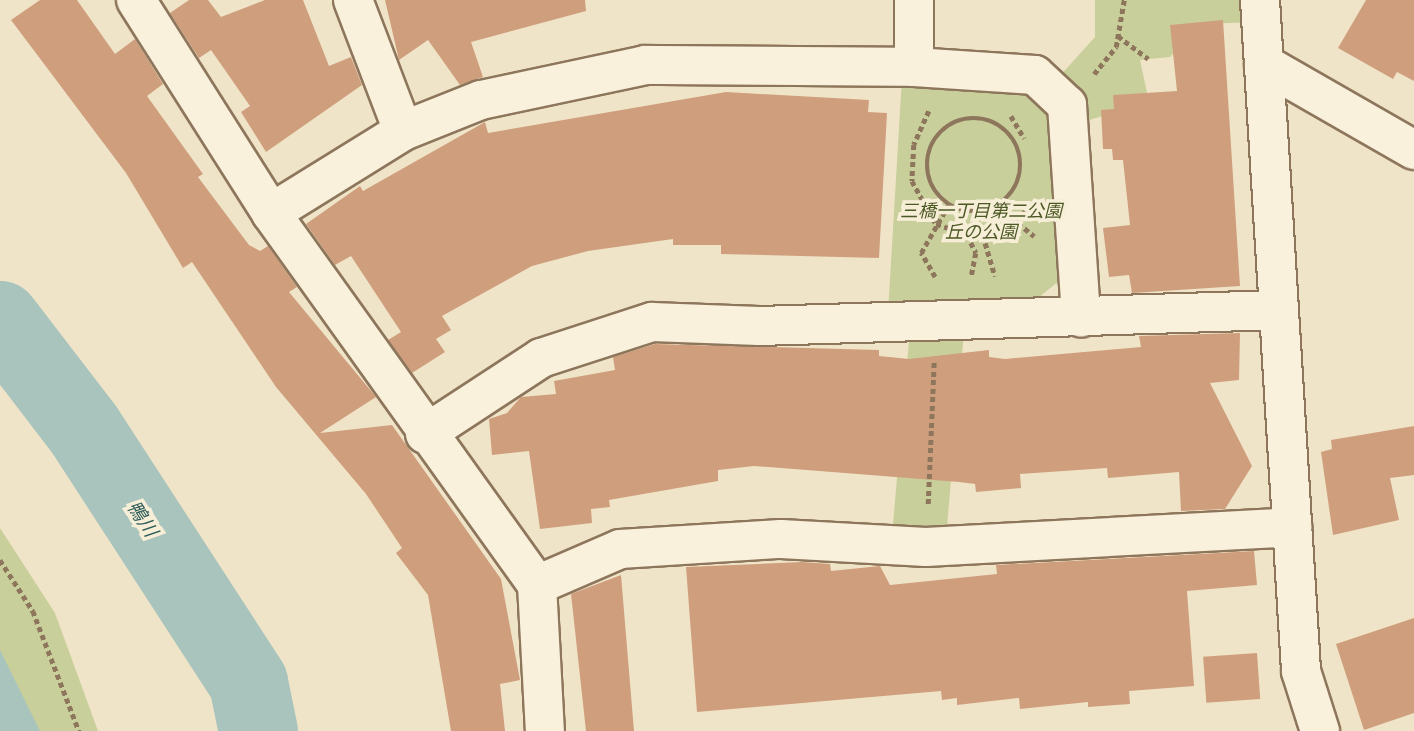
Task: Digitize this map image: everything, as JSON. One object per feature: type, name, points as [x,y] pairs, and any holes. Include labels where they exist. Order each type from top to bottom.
[{"type":"street","points":[[136,0],[271,213],[425,435],[537,585],[545,731]]},
{"type":"street","points":[[353,0],[403,131]]},
{"type":"street","points":[[914,0],[914,67]]},
{"type":"street","points":[[1260,0],[1301,671],[1320,731]]},
{"type":"street","points":[[1264,64],[1414,150]]},
{"type":"street","points":[[271,213],[403,131],[481,100],[645,65],[914,67],[1035,75],[1067,105],[1082,318]]},
{"type":"street","points":[[425,435],[541,358],[652,322],[936,321],[1279,310]]},
{"type":"street","points":[[537,585],[621,549],[781,539],[926,547],[1292,527]]},
{"type":"path","points":[[1090,79],[1118,36],[1124,0]]},
{"type":"path","points":[[1118,36],[1148,59]]},
{"type":"path","points":[[937,110],[922,125],[912,164],[916,194],[936,224],[966,234],[974,242],[976,272],[968,282],[956,283]]},
{"type":"path","points":[[1005,111],[1023,135],[1031,167]]},
{"type":"path","points":[[963,115],[986,118],[1013,142],[1018,169],[1014,195],[998,210],[978,215],[949,204],[927,164],[935,136],[948,123],[963,115]]},
{"type":"path","points":[[1013,142],[1023,135]]},
{"type":"path","points":[[966,234],[1018,223],[1032,197]]},
{"type":"path","points":[[943,282],[926,267],[921,253],[949,204]]},
{"type":"path","points":[[926,547],[936,321]]},
{"type":"path","points":[[0,560],[33,611],[79,731]]},
{"type":"green space","points":[[1095,0],[1257,0],[1259,22],[1200,24],[1170,57],[1140,60],[1149,102],[1086,121],[1057,79],[1095,37]]},
{"type":"green space","name":"三橋一丁目第二公園 丘の公園","points":[[902,77],[1017,83],[1046,107],[1059,131],[1070,247],[1059,281],[1022,311],[888,313]]},
{"type":"green space","points":[[910,327],[964,332],[946,538],[892,534]]},
{"type":"green space","points":[[0,528],[55,613],[98,731],[0,731]]},
{"type":"water","points":[[0,650],[40,731],[0,731]]},
{"type":"building","points":[[40,0],[77,0],[115,54],[135,39],[163,84],[147,96],[203,174],[198,177],[249,245],[260,251],[268,246],[297,287],[289,292],[376,397],[320,433],[392,425],[501,579],[520,680],[500,684],[505,731],[451,731],[428,595],[396,553],[402,548],[366,494],[276,387],[192,262],[183,268],[126,173],[11,20]]},
{"type":"building","points":[[189,0],[208,0],[221,17],[265,0],[303,0],[329,66],[351,57],[362,85],[266,152],[241,112],[250,106],[211,50],[199,58],[170,13]]},
{"type":"building","points":[[385,0],[585,0],[586,11],[471,42],[483,77],[460,85],[428,40],[399,60]]},
{"type":"building","points":[[1366,0],[1414,0],[1414,81],[1397,72],[1393,79],[1338,48]]},
{"type":"building","points":[[1223,20],[1240,286],[1132,293],[1129,275],[1109,277],[1103,228],[1130,225],[1123,160],[1113,160],[1112,149],[1103,149],[1101,110],[1114,109],[1113,95],[1177,91],[1170,25]]},
{"type":"building","points":[[726,92],[869,100],[868,112],[887,113],[879,258],[721,254],[721,245],[673,245],[673,239],[588,251],[532,266],[442,316],[451,330],[436,339],[445,352],[412,373],[388,340],[401,332],[351,256],[335,265],[306,224],[360,186],[363,191],[485,122],[488,133]]},
{"type":"building","points":[[1240,333],[1239,380],[1210,383],[1252,466],[1225,509],[1181,511],[1179,472],[1108,478],[1107,468],[1020,474],[1021,488],[976,492],[975,484],[959,482],[754,466],[718,470],[718,481],[609,500],[610,507],[591,509],[592,523],[540,529],[529,451],[492,455],[489,419],[507,413],[521,397],[556,394],[554,381],[615,370],[613,357],[655,344],[879,350],[879,356],[909,359],[989,350],[989,357],[1005,359],[1141,347],[1139,336]]},
{"type":"building","points":[[1414,426],[1414,475],[1390,478],[1399,520],[1333,535],[1321,452],[1332,449],[1331,440]]},
{"type":"building","points":[[1254,551],[1257,585],[1187,591],[1194,686],[1129,691],[1130,704],[1088,707],[1088,702],[1020,709],[1019,698],[957,705],[957,698],[942,700],[941,691],[697,712],[686,567],[802,562],[830,564],[831,571],[880,566],[890,585],[997,574],[996,565]]},
{"type":"building","points":[[621,575],[634,731],[586,731],[571,594]]},
{"type":"building","points":[[1414,618],[1414,713],[1364,730],[1336,644]]},
{"type":"building","points":[[1257,653],[1260,699],[1206,703],[1203,657]]},
{"type":"waterway","name":"鴨川","points":[[0,320],[83,428],[248,682],[258,731]]}]
